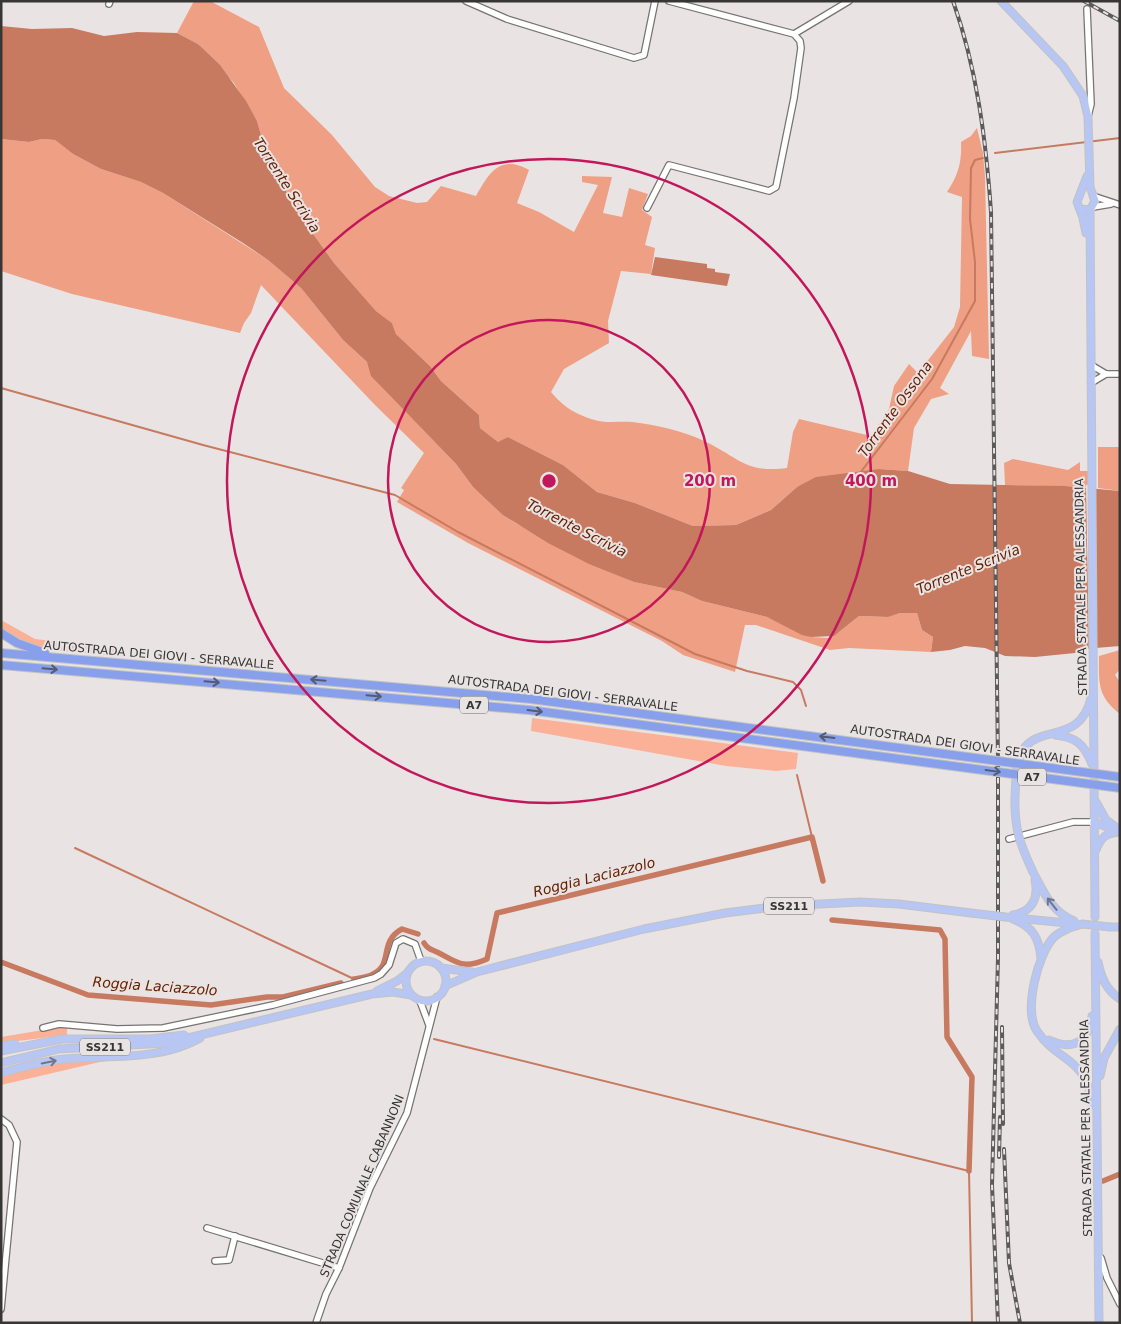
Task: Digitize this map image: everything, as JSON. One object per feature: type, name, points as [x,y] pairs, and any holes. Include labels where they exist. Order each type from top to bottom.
[{"type":"highway","points":[[1,633],[28,648],[58,658]]},
{"type":"highway","name":"AUTOSTRADA DEI GIOVI - SERRAVALLE","points":[[1,653],[531,699],[1120,777]]},
{"type":"highway","name":"AUTOSTRADA DEI GIOVI - SERRAVALLE","points":[[1,665],[520,709],[1120,788]]},
{"type":"main road","name":"STRADA STATALE PER ALESSANDRIA","points":[[1001,1],[1063,66],[1077,85],[1086,105],[1088,117],[1088,171],[1092,195],[1089,257],[1095,917]]},
{"type":"main road","name":"STRADA STATALE PER ALESSANDRIA","points":[[1088,171],[1077,202],[1089,257]]},
{"type":"main road","points":[[1081,193],[1092,195]]},
{"type":"main road","points":[[1080,209],[1092,208]]},
{"type":"main road","points":[[1082,924],[1056,910],[1033,872],[1016,833],[1015,796],[1017,771],[1024,749],[1031,743],[1073,727],[1084,718],[1093,686]]},
{"type":"main road","points":[[1054,734],[1078,740],[1086,749],[1093,768]]},
{"type":"main road","points":[[1094,797],[1103,816],[1120,831]]},
{"type":"main road","points":[[1094,822],[1120,831]]},
{"type":"main road","points":[[1094,855],[1103,837],[1109,833],[1120,831]]},
{"type":"main road","points":[[1005,917],[1024,913],[1033,904],[1037,887],[1033,872]]},
{"type":"main road","name":"SS211","points":[[445,986],[477,972],[644,929],[725,913],[781,906],[860,902],[900,904],[1005,917],[1120,927]]},
{"type":"main road","points":[[1005,917],[1026,925],[1035,934],[1041,959]]},
{"type":"main road","points":[[1082,924],[1058,934],[1050,942],[1041,959],[1030,1009],[1033,1025],[1042,1037],[1084,1074],[1091,1093],[1097,1124]]},
{"type":"main road","name":"STRADA STATALE PER ALESSANDRIA","points":[[1095,933],[1099,1323]]},
{"type":"main road","points":[[1095,944],[1104,981],[1113,994],[1120,999]]},
{"type":"main road","name":"SS211","points":[[372,994],[398,981],[414,965],[421,961],[433,962],[441,968],[477,972]]},
{"type":"main road","points":[[420,1001],[437,998],[445,986],[446,979],[441,968]]},
{"type":"main road","points":[[407,973],[406,984],[411,995]]},
{"type":"main road","points":[[1042,1037],[1063,1045],[1074,1044],[1083,1039],[1091,1028],[1095,990]]},
{"type":"main road","name":"SS211","points":[[1,1062],[59,1049],[152,1045],[372,994],[388,992],[411,995],[420,1001]]},
{"type":"main road","points":[[1097,1094],[1104,1058],[1120,1029]]},
{"type":"main road","points":[[1,1046],[81,1038],[159,1038],[209,1033]]},
{"type":"main road","points":[[1,1073],[52,1061],[145,1054],[192,1042],[209,1033]]},
{"type":"main road","points":[[1,1051],[46,1042]]},
{"type":"street","points":[[466,1],[507,19],[634,58],[644,55],[655,1]]},
{"type":"street","points":[[647,208],[669,165],[769,191],[776,187],[802,48],[800,41],[794,34],[669,1]]},
{"type":"street","points":[[794,34],[849,1]]},
{"type":"street","points":[[1087,9],[1091,104],[1088,117]]},
{"type":"street","points":[[1077,85],[1086,82],[1090,75]]},
{"type":"street","points":[[1092,195],[1119,204]]},
{"type":"street","points":[[1092,208],[1119,204]]},
{"type":"street","points":[[1091,365],[1106,374],[1120,374]]},
{"type":"street","points":[[1091,383],[1106,374]]},
{"type":"street","points":[[1009,839],[1073,822],[1094,822]]},
{"type":"street","points":[[43,1028],[59,1024],[118,1029],[163,1028],[273,1005],[381,974],[389,965],[396,943],[403,939],[415,944],[421,961]]},
{"type":"street","name":"STRADA COMUNALE CABANNONI","points":[[316,1323],[370,1188],[407,1113],[437,998]]},
{"type":"street","points":[[420,1001],[429,1027]]},
{"type":"street","points":[[1,1120],[9,1125],[17,1142],[1,1309]]},
{"type":"street","points":[[206,1228],[339,1268]]},
{"type":"street","points":[[215,1261],[228,1260],[235,1236]]},
{"type":"street","points":[[1099,1248],[1102,1265],[1120,1304]]},
{"type":"shaded area","points":[[194,1],[210,1],[259,27],[284,88],[332,135],[375,187],[389,196],[417,203],[427,202],[441,186],[476,196],[496,168],[510,164],[529,170],[517,203],[539,212],[574,232],[598,185],[582,182],[582,176],[612,177],[603,213],[622,217],[629,188],[648,194],[642,210],[652,217],[645,245],[655,248],[651,274],[621,271],[608,321],[609,343],[564,369],[551,392],[560,402],[579,414],[596,421],[632,422],[680,432],[698,438],[743,463],[773,469],[787,468],[793,432],[799,419],[871,436],[889,409],[894,386],[909,364],[918,373],[954,327],[960,307],[962,197],[947,192],[959,168],[961,142],[971,136],[977,128],[983,153],[985,176],[989,359],[972,356],[971,331],[940,388],[949,394],[931,399],[914,428],[908,471],[879,469],[797,487],[771,510],[736,525],[693,526],[635,503],[597,492],[563,465],[508,437],[499,443],[480,428],[479,415],[441,381],[430,366],[396,334],[392,323],[376,311],[334,263],[293,206],[263,142],[257,121],[234,83],[198,44],[177,33]]},
{"type":"shaded area","points":[[1,139],[29,142],[42,139],[55,140],[73,154],[101,169],[141,182],[163,193],[268,260],[301,288],[343,340],[367,362],[381,386],[456,464],[473,487],[514,522],[574,556],[634,582],[682,592],[702,601],[767,617],[811,637],[828,638],[859,616],[887,617],[900,613],[917,613],[922,630],[933,637],[931,652],[849,648],[830,650],[756,625],[745,625],[735,672],[683,655],[662,641],[468,543],[397,502],[404,490],[401,488],[424,453],[375,405],[261,285],[251,313],[240,333],[72,294],[1,271]]},
{"type":"shaded area","points":[[1098,447],[1120,447],[1120,491],[1098,488]]},
{"type":"shaded area","points":[[1013,459],[1068,470],[1080,462],[1080,471],[1088,471],[1088,487],[1005,485],[1004,463]]},
{"type":"shaded area","points":[[1,620],[35,639],[123,649],[121,656],[44,647],[15,638],[1,630]]},
{"type":"shaded area","points":[[1120,650],[1120,669],[1115,675],[1120,682],[1120,714],[1103,695],[1100,681],[1099,656]]},
{"type":"shaded area","points":[[532,718],[798,753],[796,769],[776,771],[726,766],[531,731]]},
{"type":"shaded area","points":[[67,1026],[67,1035],[1,1043],[1,1037]]},
{"type":"shaded area","points":[[113,1060],[1,1085],[1,1077],[48,1064]]},
{"type":"water","name":"Torrente Scrivia","points":[[1,26],[32,29],[72,28],[104,36],[137,32],[177,33],[198,44],[220,65],[246,101],[257,121],[263,142],[293,206],[334,263],[376,311],[392,323],[396,334],[430,366],[441,381],[479,415],[480,428],[498,442],[508,437],[563,465],[597,492],[635,503],[693,526],[736,525],[771,510],[797,487],[816,477],[879,469],[908,471],[950,484],[1065,486],[1120,491],[1120,646],[1083,649],[1075,653],[1035,657],[1005,656],[985,648],[965,646],[931,652],[933,637],[922,630],[917,613],[900,613],[888,617],[859,616],[834,636],[811,637],[802,635],[767,617],[702,601],[682,592],[634,582],[589,564],[548,543],[503,515],[473,487],[456,464],[371,376],[367,362],[343,340],[301,288],[268,260],[163,193],[141,182],[101,169],[73,154],[55,140],[42,139],[29,142],[1,139]]},
{"type":"water","points":[[655,257],[707,264],[707,268],[715,269],[715,272],[730,274],[727,286],[651,275]]},
{"type":"pier","points":[[1086,485],[1094,485],[1097,650],[1089,651]]},
{"type":"waterway","name":"Torrente Ossona","points":[[995,153],[1120,138]]},
{"type":"waterway","name":"Torrente Ossona","points":[[860,473],[932,379],[975,301],[975,262],[970,219],[971,168],[975,160],[983,158]]},
{"type":"waterway","points":[[1,388],[203,445],[395,495],[458,532],[695,654],[747,671],[793,682],[801,690],[806,706]]},
{"type":"waterway","points":[[797,775],[812,837]]},
{"type":"waterway","name":"Roggia Laciazzolo","points":[[424,943],[429,949],[455,962],[471,964],[487,959],[497,913],[812,837],[823,881]]},
{"type":"waterway","points":[[75,848],[354,979]]},
{"type":"waterway","name":"Roggia Laciazzolo","points":[[832,920],[940,930],[945,939],[947,1037],[972,1077],[969,1171]]},
{"type":"waterway","name":"Roggia Laciazzolo","points":[[354,979],[369,976],[379,970],[383,965],[390,940],[402,929],[418,934]]},
{"type":"waterway","name":"Roggia Laciazzolo","points":[[1,962],[88,995],[211,1005],[267,997],[283,997],[341,983]]},
{"type":"waterway","points":[[434,1039],[969,1171],[972,1323]]},
{"type":"waterway","name":"Roggia Laciazzolo","points":[[1103,1181],[1120,1174]]},
{"type":"railway","points":[[953,1],[968,53],[979,105],[991,212],[998,762],[998,958],[992,1185],[998,1323]]},
{"type":"railway","points":[[1084,1],[1120,21]]},
{"type":"railway","points":[[1002,1027],[1003,1124]]},
{"type":"railway","points":[[999,1157],[1000,1117]]},
{"type":"railway","points":[[1004,1149],[1009,1263],[1020,1323]]}]
